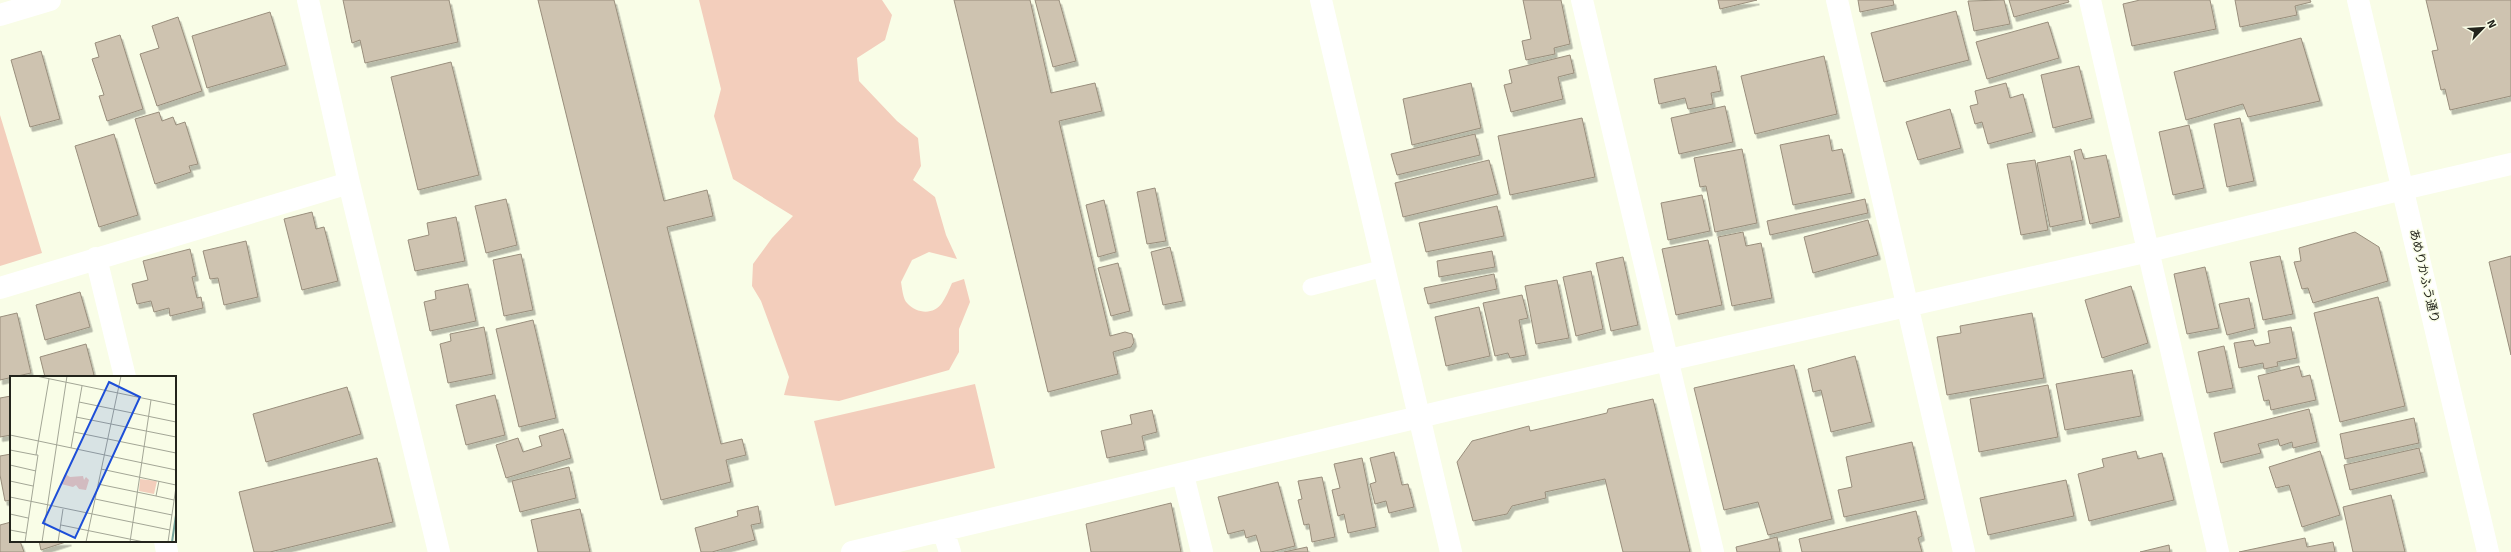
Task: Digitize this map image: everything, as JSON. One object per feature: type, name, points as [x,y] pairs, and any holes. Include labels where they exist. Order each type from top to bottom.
[{"type":"street","points":[[0,16],[50,0]]},
{"type":"street","points":[[308,0],[349,183],[439,552]]},
{"type":"street","points":[[1321,0],[1451,552]]},
{"type":"street","points":[[1582,0],[1713,552]]},
{"type":"street","points":[[1837,0],[1907,307],[1914,327],[1964,552]]},
{"type":"street","points":[[2090,0],[2218,552]]},
{"type":"street","name":"あめりかふう通り","points":[[2358,0],[2488,552]]},
{"type":"street","points":[[852,552],[1183,475],[1667,359],[1907,307],[2149,251],[2511,164]]},
{"type":"street","points":[[0,288],[349,183]]},
{"type":"street","points":[[96,258],[125,376]]},
{"type":"street","points":[[1183,475],[1202,552]]},
{"type":"street","points":[[943,530],[950,552]]},
{"type":"street","points":[[165,542],[167,552]]},
{"type":"lane","points":[[1311,287],[1384,268]]},
{"type":"shaded area","points":[[699,0],[882,0],[892,15],[885,40],[857,58],[859,81],[897,121],[918,138],[921,166],[913,180],[935,197],[946,235],[957,259],[929,252],[912,260],[901,282],[907,303],[911,307],[920,311],[925,312],[935,310],[942,303],[952,283],[964,279],[970,302],[959,329],[959,352],[949,370],[839,401],[784,395],[789,377],[761,301],[752,286],[753,264],[772,238],[793,216],[733,179],[714,116],[721,89]]},
{"type":"shaded area","points":[[0,115],[42,253],[0,266]]},
{"type":"shaded area","points":[[975,384],[995,468],[835,506],[814,421]]},
{"type":"building","points":[[343,0],[449,0],[458,42],[365,63],[360,40],[352,43]]},
{"type":"building","points":[[538,0],[614,0],[664,201],[707,190],[713,216],[667,227],[721,444],[742,439],[746,455],[726,460],[731,482],[661,500]]},
{"type":"building","points":[[954,0],[1030,0],[1051,93],[1095,83],[1102,111],[1059,121],[1110,336],[1125,332],[1132,334],[1134,342],[1131,347],[1113,352],[1118,374],[1048,392]]},
{"type":"building","points":[[1035,0],[1059,0],[1076,61],[1053,67]]},
{"type":"building","points":[[1523,0],[1561,0],[1570,44],[1554,48],[1555,54],[1526,60],[1522,41],[1531,39]]},
{"type":"building","points":[[1718,0],[1757,0],[1720,9]]},
{"type":"building","points":[[1858,0],[1893,0],[1894,5],[1860,12]]},
{"type":"building","points":[[2004,0],[2010,24],[1974,31],[1968,1]]},
{"type":"building","points":[[2009,0],[2068,0],[2069,2],[2014,17]]},
{"type":"building","points":[[2140,0],[2210,0],[2216,29],[2132,46],[2123,4]]},
{"type":"building","points":[[2235,0],[2310,0],[2311,2],[2295,6],[2297,15],[2240,27]]},
{"type":"building","points":[[2426,0],[2511,0],[2511,96],[2450,110],[2445,89],[2441,90],[2432,51],[2438,50]]},
{"type":"building","points":[[1956,11],[1969,60],[1884,82],[1871,33]]},
{"type":"building","points":[[270,12],[286,65],[207,88],[192,36]]},
{"type":"building","points":[[178,17],[202,91],[157,106],[140,54],[159,48],[152,26]]},
{"type":"building","points":[[2048,22],[2059,58],[1987,79],[1976,42]]},
{"type":"building","points":[[120,35],[143,109],[107,121],[99,96],[104,95],[92,59],[99,57],[95,43]]},
{"type":"building","points":[[2301,38],[2320,101],[2248,117],[2243,104],[2186,120],[2174,72]]},
{"type":"building","points":[[41,51],[60,119],[30,127],[11,60]]},
{"type":"building","points":[[1570,55],[1574,73],[1558,77],[1563,99],[1511,112],[1504,85],[1512,83],[1509,70]]},
{"type":"building","points":[[1824,56],[1837,114],[1755,134],[1741,76]]},
{"type":"building","points":[[451,62],[479,175],[418,190],[391,77]]},
{"type":"building","points":[[1716,66],[1721,91],[1711,93],[1713,104],[1688,109],[1685,98],[1659,104],[1654,79]]},
{"type":"building","points":[[2079,66],[2092,118],[2053,128],[2041,75]]},
{"type":"building","points":[[1471,83],[1481,128],[1412,145],[1403,99]]},
{"type":"building","points":[[2006,83],[2010,98],[2023,94],[2033,132],[1988,144],[1982,122],[1975,124],[1970,106],[1978,104],[1975,91]]},
{"type":"building","points":[[1725,106],[1733,142],[1679,154],[1671,118]]},
{"type":"building","points":[[1950,109],[1961,148],[1918,160],[1906,122]]},
{"type":"building","points":[[159,112],[162,121],[173,117],[176,125],[185,122],[198,164],[189,166],[191,172],[155,184],[135,119]]},
{"type":"building","points":[[1582,118],[1595,177],[1510,195],[1498,136]]},
{"type":"building","points":[[2240,118],[2254,181],[2227,187],[2214,124]]},
{"type":"building","points":[[2189,125],[2204,188],[2173,195],[2159,132]]},
{"type":"building","points":[[114,134],[138,215],[99,227],[75,146]]},
{"type":"building","points":[[1475,134],[1480,155],[1397,175],[1391,154]]},
{"type":"building","points":[[1829,135],[1832,151],[1842,149],[1852,193],[1793,205],[1780,145]]},
{"type":"building","points":[[1742,149],[1757,223],[1715,232],[1706,186],[1700,187],[1694,158]]},
{"type":"building","points":[[2081,149],[2084,159],[2106,155],[2120,217],[2090,224],[2074,151]]},
{"type":"building","points":[[2070,156],[2083,220],[2050,227],[2037,163]]},
{"type":"building","points":[[1489,160],[1498,194],[1403,217],[1395,183]]},
{"type":"building","points":[[2035,160],[2048,230],[2021,235],[2007,164]]},
{"type":"building","points":[[1155,188],[1166,241],[1147,244],[1137,192]]},
{"type":"building","points":[[1702,195],[1710,231],[1668,240],[1661,203]]},
{"type":"building","points":[[506,199],[517,245],[486,253],[475,206]]},
{"type":"building","points":[[1865,199],[1868,213],[1770,235],[1767,221]]},
{"type":"building","points":[[1104,200],[1116,252],[1098,257],[1086,205]]},
{"type":"building","points":[[1497,206],[1504,236],[1426,252],[1419,223]]},
{"type":"building","points":[[312,212],[316,229],[324,227],[338,281],[302,290],[284,219]]},
{"type":"building","points":[[456,217],[465,261],[415,271],[408,240],[429,235],[427,223]]},
{"type":"building","points":[[1868,220],[1878,255],[1813,273],[1804,237]]},
{"type":"building","points":[[1743,232],[1746,246],[1761,243],[1772,298],[1732,306],[1718,237]]},
{"type":"building","points":[[2355,232],[2379,247],[2388,281],[2313,303],[2308,288],[2302,289],[2294,262],[2301,261],[2299,248]]},
{"type":"building","points":[[1708,240],[1722,305],[1676,315],[1662,249]]},
{"type":"building","points":[[246,241],[258,297],[224,305],[218,278],[210,279],[203,251]]},
{"type":"building","points":[[1170,247],[1183,301],[1163,305],[1151,252]]},
{"type":"building","points":[[190,249],[196,276],[192,277],[197,298],[201,297],[203,308],[170,316],[169,308],[154,312],[151,301],[137,304],[132,284],[148,280],[143,261]]},
{"type":"building","points":[[1492,251],[1495,267],[1439,277],[1437,261]]},
{"type":"building","points":[[521,254],[533,310],[504,316],[493,260]]},
{"type":"building","points":[[2280,256],[2293,314],[2263,320],[2250,262]]},
{"type":"building","points":[[2511,256],[2511,355],[2489,262]]},
{"type":"building","points":[[1623,257],[1638,325],[1611,331],[1596,263]]},
{"type":"building","points":[[1118,263],[1130,311],[1111,316],[1098,268]]},
{"type":"building","points":[[2205,267],[2219,328],[2187,334],[2174,274]]},
{"type":"building","points":[[1591,271],[1603,329],[1576,336],[1563,277]]},
{"type":"building","points":[[1494,274],[1497,289],[1428,304],[1424,288]]},
{"type":"building","points":[[1557,280],[1569,338],[1536,344],[1525,286]]},
{"type":"building","points":[[468,284],[476,321],[430,331],[424,302],[436,299],[435,291]]},
{"type":"building","points":[[2131,286],[2148,343],[2102,358],[2085,300]]},
{"type":"building","points":[[80,292],[90,327],[45,340],[36,305]]},
{"type":"building","points":[[1522,295],[1528,318],[1519,320],[1526,355],[1510,358],[1508,353],[1495,356],[1483,303]]},
{"type":"building","points":[[2378,297],[2405,406],[2340,422],[2314,313]]},
{"type":"building","points":[[2249,298],[2255,328],[2227,335],[2219,304]]},
{"type":"building","points":[[1479,307],[1490,356],[1446,366],[1435,317]]},
{"type":"building","points":[[17,313],[31,373],[10,376],[10,378],[0,380],[0,317]]},
{"type":"building","points":[[2032,313],[2044,378],[1947,395],[1937,337],[1961,333],[1960,326]]},
{"type":"building","points":[[533,320],[556,418],[519,427],[496,329]]},
{"type":"building","points":[[484,327],[493,374],[448,383],[440,344],[451,341],[450,334]]},
{"type":"building","points":[[2291,327],[2297,358],[2277,362],[2278,366],[2264,369],[2263,363],[2239,368],[2234,343],[2253,340],[2255,346],[2270,343],[2268,331]]},
{"type":"building","points":[[86,344],[94,375],[45,376],[40,357]]},
{"type":"building","points":[[2224,346],[2233,388],[2207,393],[2198,352]]},
{"type":"building","points":[[1855,356],[1872,422],[1831,432],[1821,390],[1813,392],[1808,369]]},
{"type":"building","points":[[1794,365],[1832,519],[1768,535],[1758,502],[1724,510],[1694,388]]},
{"type":"building","points":[[2299,366],[2302,377],[2310,375],[2316,400],[2271,410],[2269,400],[2264,401],[2258,376]]},
{"type":"building","points":[[2132,370],[2141,416],[2065,430],[2056,384]]},
{"type":"building","points":[[2048,385],[2058,437],[1979,452],[1970,399]]},
{"type":"building","points":[[347,387],[361,434],[266,462],[253,414]]},
{"type":"building","points":[[495,395],[505,435],[466,445],[456,405]]},
{"type":"building","points":[[10,396],[10,435],[0,437],[0,398]]},
{"type":"building","points":[[1653,399],[1690,552],[1623,552],[1605,479],[1545,492],[1546,498],[1512,506],[1507,514],[1473,521],[1457,462],[1472,441],[1529,426],[1530,431],[1607,413],[1608,409]]},
{"type":"building","points":[[2309,409],[2317,442],[2293,448],[2292,442],[2280,446],[2278,439],[2258,444],[2261,453],[2221,463],[2214,433]]},
{"type":"building","points":[[1152,410],[1157,432],[1142,436],[1145,450],[1107,458],[1101,431],[1132,424],[1130,415]]},
{"type":"building","points":[[2414,418],[2419,443],[2345,459],[2340,434]]},
{"type":"building","points":[[563,429],[571,458],[506,478],[496,445],[518,438],[523,452],[542,446],[539,436]]},
{"type":"building","points":[[1912,442],[1925,499],[1844,517],[1838,490],[1852,487],[1846,457]]},
{"type":"building","points":[[2419,448],[2425,472],[2350,490],[2344,465]]},
{"type":"building","points":[[2136,451],[2138,459],[2162,453],[2174,500],[2089,521],[2078,474],[2104,467],[2102,459]]},
{"type":"building","points":[[2320,451],[2340,515],[2302,527],[2289,485],[2276,488],[2269,467]]},
{"type":"building","points":[[1394,452],[1402,485],[1408,484],[1414,507],[1389,513],[1386,501],[1375,504],[1370,484],[1376,482],[1370,458]]},
{"type":"building","points":[[10,454],[10,500],[5,501],[0,475],[0,456]]},
{"type":"building","points":[[377,458],[393,522],[270,552],[254,552],[239,492]]},
{"type":"building","points":[[1362,458],[1376,527],[1348,533],[1344,514],[1338,516],[1332,490],[1340,488],[1334,464]]},
{"type":"building","points":[[569,467],[576,498],[520,512],[512,481]]},
{"type":"building","points":[[1322,477],[1335,537],[1312,542],[1309,524],[1304,525],[1298,500],[1302,499],[1298,481]]},
{"type":"building","points":[[2066,480],[2074,516],[1988,535],[1980,498]]},
{"type":"building","points":[[1278,482],[1295,546],[1271,552],[1261,552],[1256,535],[1246,538],[1244,530],[1228,534],[1218,497]]},
{"type":"building","points":[[2391,495],[2405,552],[2353,552],[2343,507]]},
{"type":"building","points":[[1171,503],[1181,552],[1091,552],[1086,524]]},
{"type":"building","points":[[758,506],[761,523],[751,525],[755,540],[712,552],[701,552],[695,528],[738,516],[737,511]]},
{"type":"building","points":[[580,509],[590,552],[538,552],[531,520]]},
{"type":"building","points":[[1916,511],[1922,536],[1918,538],[1922,552],[1802,552],[1799,539]]},
{"type":"building","points":[[10,522],[10,542],[20,542],[24,552],[0,552],[0,525]]},
{"type":"building","points":[[1777,537],[1780,552],[1737,552],[1736,547]]},
{"type":"building","points":[[2305,538],[2307,547],[2333,542],[2335,552],[2239,552]]},
{"type":"building","points":[[39,542],[66,542],[41,550]]},
{"type":"building","points":[[2169,545],[2170,552],[2140,552]]},
{"type":"building","points":[[1307,547],[1308,552],[1284,552]]}]
